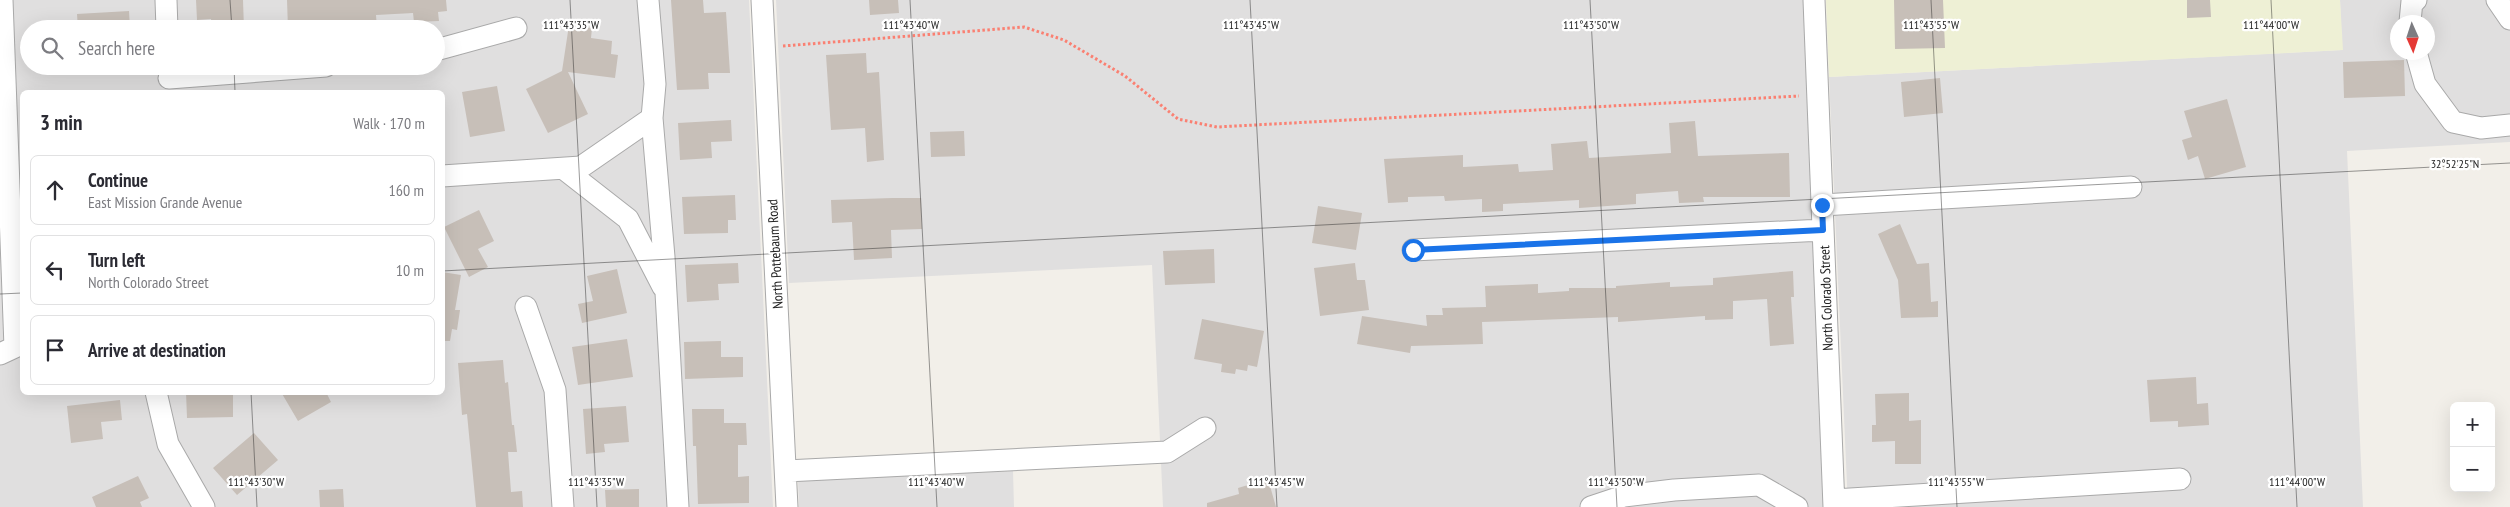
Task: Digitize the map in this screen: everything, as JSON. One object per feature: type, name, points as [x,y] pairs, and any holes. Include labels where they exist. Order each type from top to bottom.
[{"type":"street","points":[[0,354],[15,347],[2,0]]},
{"type":"street","points":[[166,0],[167,20]]},
{"type":"street","points":[[648,0],[655,84],[652,118],[666,294],[678,507]]},
{"type":"street","name":"North Pottebaum Road","points":[[762,0],[787,507]]},
{"type":"street","name":"North Colorado Street","points":[[1814,0],[1834,503]]},
{"type":"street","points":[[2411,15],[2412,1],[2416,0]]},
{"type":"street","points":[[2497,0],[2510,18]]},
{"type":"street","points":[[445,48],[516,28]]},
{"type":"street","points":[[2418,60],[2425,84],[2453,122],[2481,128],[2510,125]]},
{"type":"street","points":[[170,79],[218,75]]},
{"type":"street","points":[[445,176],[581,167],[652,118]]},
{"type":"street","points":[[564,169],[628,220],[666,294]]},
{"type":"street","points":[[1822,205],[2131,187]]},
{"type":"street","points":[[1413,250],[1823,230]]},
{"type":"street","points":[[526,307],[555,390],[563,507]]},
{"type":"street","points":[[157,395],[168,444],[204,507]]},
{"type":"street","points":[[786,471],[1167,452],[1205,428]]},
{"type":"street","points":[[1834,503],[2180,479]]},
{"type":"street","points":[[1591,507],[1624,496],[1674,490],[1759,485],[1797,507]]},
{"type":"path","points":[[765,47],[1024,27],[1064,40],[1125,76],[1178,119],[1217,126],[1817,95]]},
{"type":"shaded area","points":[[0,0],[749,0],[773,507],[0,507]]},
{"type":"shaded area","points":[[776,0],[1804,0],[1828,507],[1163,507],[1152,265],[789,283]]},
{"type":"shaded area","points":[[2340,0],[2510,0],[2510,142],[2347,151],[2363,507],[1848,507],[1829,77],[2342,50]]},
{"type":"shaded area","points":[[1013,471],[1014,507],[799,507],[798,481]]},
{"type":"green space","points":[[1826,0],[2340,0],[2343,50],[1829,77]]},
{"type":"building","points":[[196,0],[243,0],[244,20],[197,20]]},
{"type":"building","points":[[287,0],[446,0],[447,11],[438,12],[439,20],[414,20],[413,13],[376,15],[376,20],[288,20]]},
{"type":"building","points":[[671,0],[703,0],[704,13],[726,12],[730,73],[708,73],[709,89],[677,90]]},
{"type":"building","points":[[869,0],[898,0],[899,13],[870,15]]},
{"type":"building","points":[[1894,0],[1943,0],[1945,48],[1895,49]]},
{"type":"building","points":[[2187,0],[2210,0],[2211,17],[2187,18]]},
{"type":"building","points":[[129,11],[130,20],[77,20],[77,14]]},
{"type":"building","points":[[569,25],[592,28],[591,38],[612,41],[611,54],[618,55],[615,78],[568,72],[588,114],[548,133],[526,89],[562,71]]},
{"type":"building","points":[[866,53],[867,73],[879,72],[884,160],[867,162],[865,128],[831,130],[826,55]]},
{"type":"building","points":[[2404,60],[2405,96],[2344,98],[2343,62]]},
{"type":"building","points":[[1940,78],[1943,113],[1904,117],[1901,82]]},
{"type":"building","points":[[497,86],[505,131],[470,137],[462,92]]},
{"type":"building","points":[[2227,99],[2246,167],[2205,179],[2198,156],[2188,160],[2182,140],[2192,137],[2184,111]]},
{"type":"building","points":[[731,120],[732,141],[711,142],[712,158],[680,160],[678,123]]},
{"type":"building","points":[[1695,121],[1698,156],[1789,153],[1790,197],[1703,197],[1704,202],[1679,203],[1678,191],[1636,194],[1636,204],[1579,208],[1579,200],[1503,204],[1503,211],[1482,212],[1482,199],[1445,201],[1444,196],[1408,197],[1408,202],[1388,203],[1384,159],[1463,155],[1463,167],[1518,164],[1519,172],[1553,170],[1551,144],[1587,141],[1589,158],[1671,153],[1669,123]]},
{"type":"building","points":[[964,131],[965,156],[931,157],[930,132]]},
{"type":"building","points":[[735,195],[736,220],[728,220],[728,233],[684,234],[682,197]]},
{"type":"building","points":[[921,198],[922,229],[891,230],[892,258],[854,260],[852,222],[832,223],[831,200]]},
{"type":"building","points":[[1318,206],[1362,213],[1356,250],[1312,243]]},
{"type":"building","points":[[479,210],[494,241],[478,249],[488,267],[469,277],[445,227]]},
{"type":"building","points":[[1900,224],[1917,264],[1929,263],[1931,302],[1938,301],[1938,317],[1901,318],[1898,280],[1878,234]]},
{"type":"building","points":[[1214,249],[1215,283],[1165,285],[1163,251]]},
{"type":"building","points":[[738,263],[739,283],[718,284],[719,300],[687,302],[685,265]]},
{"type":"building","points":[[1355,263],[1357,280],[1365,280],[1369,310],[1320,316],[1314,268]]},
{"type":"building","points":[[617,269],[627,313],[582,323],[578,304],[593,301],[587,276]]},
{"type":"building","points":[[1793,271],[1794,297],[1791,297],[1794,344],[1770,346],[1767,299],[1733,301],[1733,319],[1705,320],[1705,316],[1618,322],[1618,317],[1482,322],[1483,344],[1411,346],[1410,353],[1357,344],[1362,316],[1427,326],[1426,315],[1443,315],[1442,308],[1486,307],[1485,286],[1538,284],[1538,293],[1569,291],[1569,288],[1616,288],[1616,286],[1670,282],[1670,287],[1713,285],[1713,278]]},
{"type":"building","points":[[445,272],[461,275],[455,310],[460,310],[457,330],[452,329],[450,341],[445,341]]},
{"type":"building","points":[[1202,319],[1264,331],[1257,367],[1248,365],[1247,371],[1236,369],[1235,374],[1221,372],[1222,364],[1194,359]]},
{"type":"building","points":[[627,339],[633,377],[578,385],[572,347]]},
{"type":"building","points":[[721,341],[721,357],[743,357],[743,377],[685,379],[684,342]]},
{"type":"building","points":[[503,360],[505,383],[508,382],[512,425],[514,425],[517,452],[508,452],[511,492],[522,491],[523,507],[476,507],[467,414],[462,415],[458,363]]},
{"type":"building","points":[[2196,377],[2197,404],[2208,403],[2209,425],[2178,427],[2178,421],[2150,422],[2147,380]]},
{"type":"building","points":[[1909,393],[1909,421],[1921,420],[1921,464],[1895,464],[1895,441],[1872,442],[1872,425],[1876,425],[1875,394]]},
{"type":"building","points":[[186,395],[233,395],[233,417],[187,418]]},
{"type":"building","points":[[283,395],[328,395],[331,402],[298,421]]},
{"type":"building","points":[[120,400],[122,420],[101,422],[103,439],[71,443],[67,406]]},
{"type":"building","points":[[626,406],[629,442],[604,444],[605,452],[586,454],[583,409]]},
{"type":"building","points":[[692,409],[724,409],[724,423],[746,423],[747,445],[738,445],[738,477],[749,476],[749,503],[698,504],[696,446],[693,446]]},
{"type":"building","points":[[254,433],[278,460],[237,495],[213,468]]},
{"type":"building","points":[[138,476],[149,498],[140,502],[142,507],[96,507],[92,497]]},
{"type":"building","points":[[1268,479],[1276,507],[1207,507],[1207,503],[1239,494],[1238,488]]},
{"type":"building","points":[[343,489],[344,507],[320,507],[319,490]]},
{"type":"building","points":[[639,489],[639,507],[606,507],[605,490]]},
{"type":"route","points":[[1413,250],[1823,230],[1822,205]]}]
